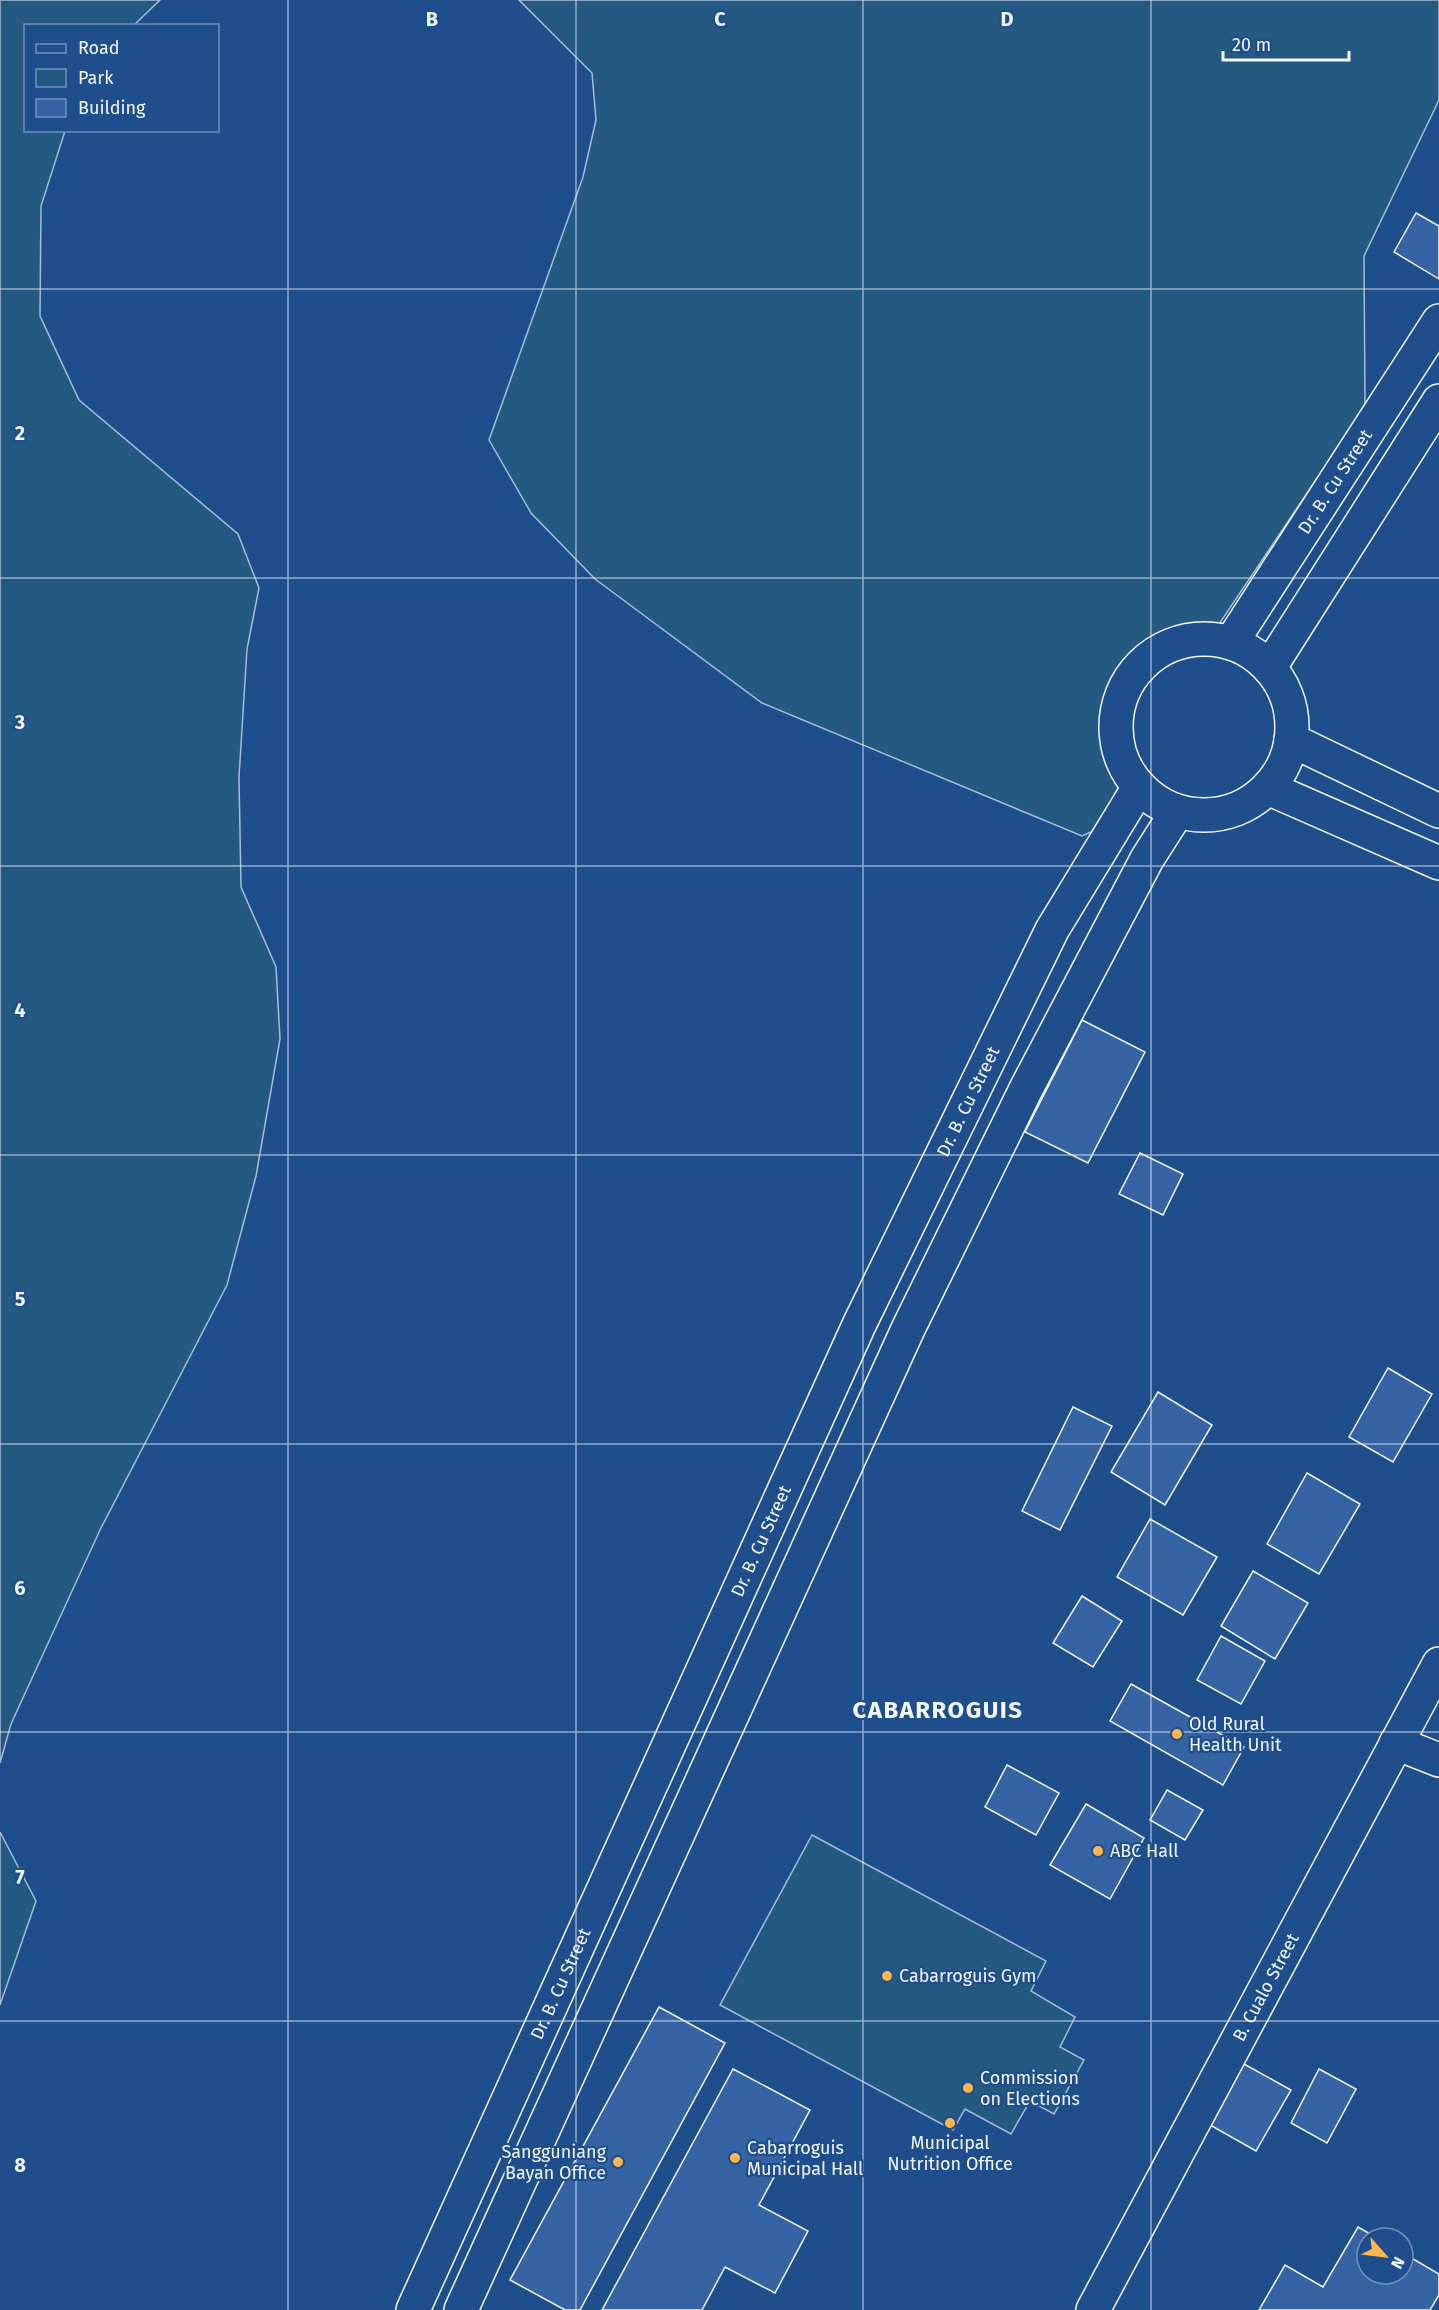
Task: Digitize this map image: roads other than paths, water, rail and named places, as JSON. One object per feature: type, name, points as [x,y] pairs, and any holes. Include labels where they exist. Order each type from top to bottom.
[{"type":"street","name":"Dr. B. Cu Street","points":[[1231,643],[1439,321]]},
{"type":"street","points":[[1270,668],[1439,401]]},
{"type":"street","points":[[1209,639],[1231,643],[1252,652],[1270,668],[1285,691],[1291,708],[1291,740],[1287,758],[1268,788],[1245,805],[1223,814],[1200,815],[1178,812],[1156,802],[1139,787],[1126,768],[1118,747],[1116,723],[1120,701],[1130,680],[1145,662],[1164,649],[1185,641],[1209,639]]},
{"type":"street","points":[[1291,740],[1439,811]]},
{"type":"street","name":"Dr. B. Cu Street","points":[[412,2310],[859,1325],[1052,930],[1139,787]]},
{"type":"street","points":[[1268,788],[1439,863]]},
{"type":"street","points":[[461,2310],[908,1329],[1026,1089],[1147,859],[1178,812]]},
{"type":"street","name":"B. Cualo Street","points":[[1093,2310],[1439,1664]]},
{"type":"street","points":[[1396,1743],[1439,1760]]},
{"type":"place","name":"Old Rural Health Unit","points":[[1177,1734]]},
{"type":"place","name":"ABC Hall","points":[[1098,1851]]},
{"type":"place","name":"Cabarroguis Gym","points":[[887,1976]]},
{"type":"place","name":"Commission on Elections","points":[[968,2088]]},
{"type":"place","name":"Municipal Nutrition Office","points":[[950,2123]]},
{"type":"place","name":"Cabarroguis Municipal Hall","points":[[735,2158]]},
{"type":"place","name":"Sangguniang Bayan Office","points":[[618,2162]]},
{"type":"district","name":"CABARROGUIS","points":[[938,1710]]}]
